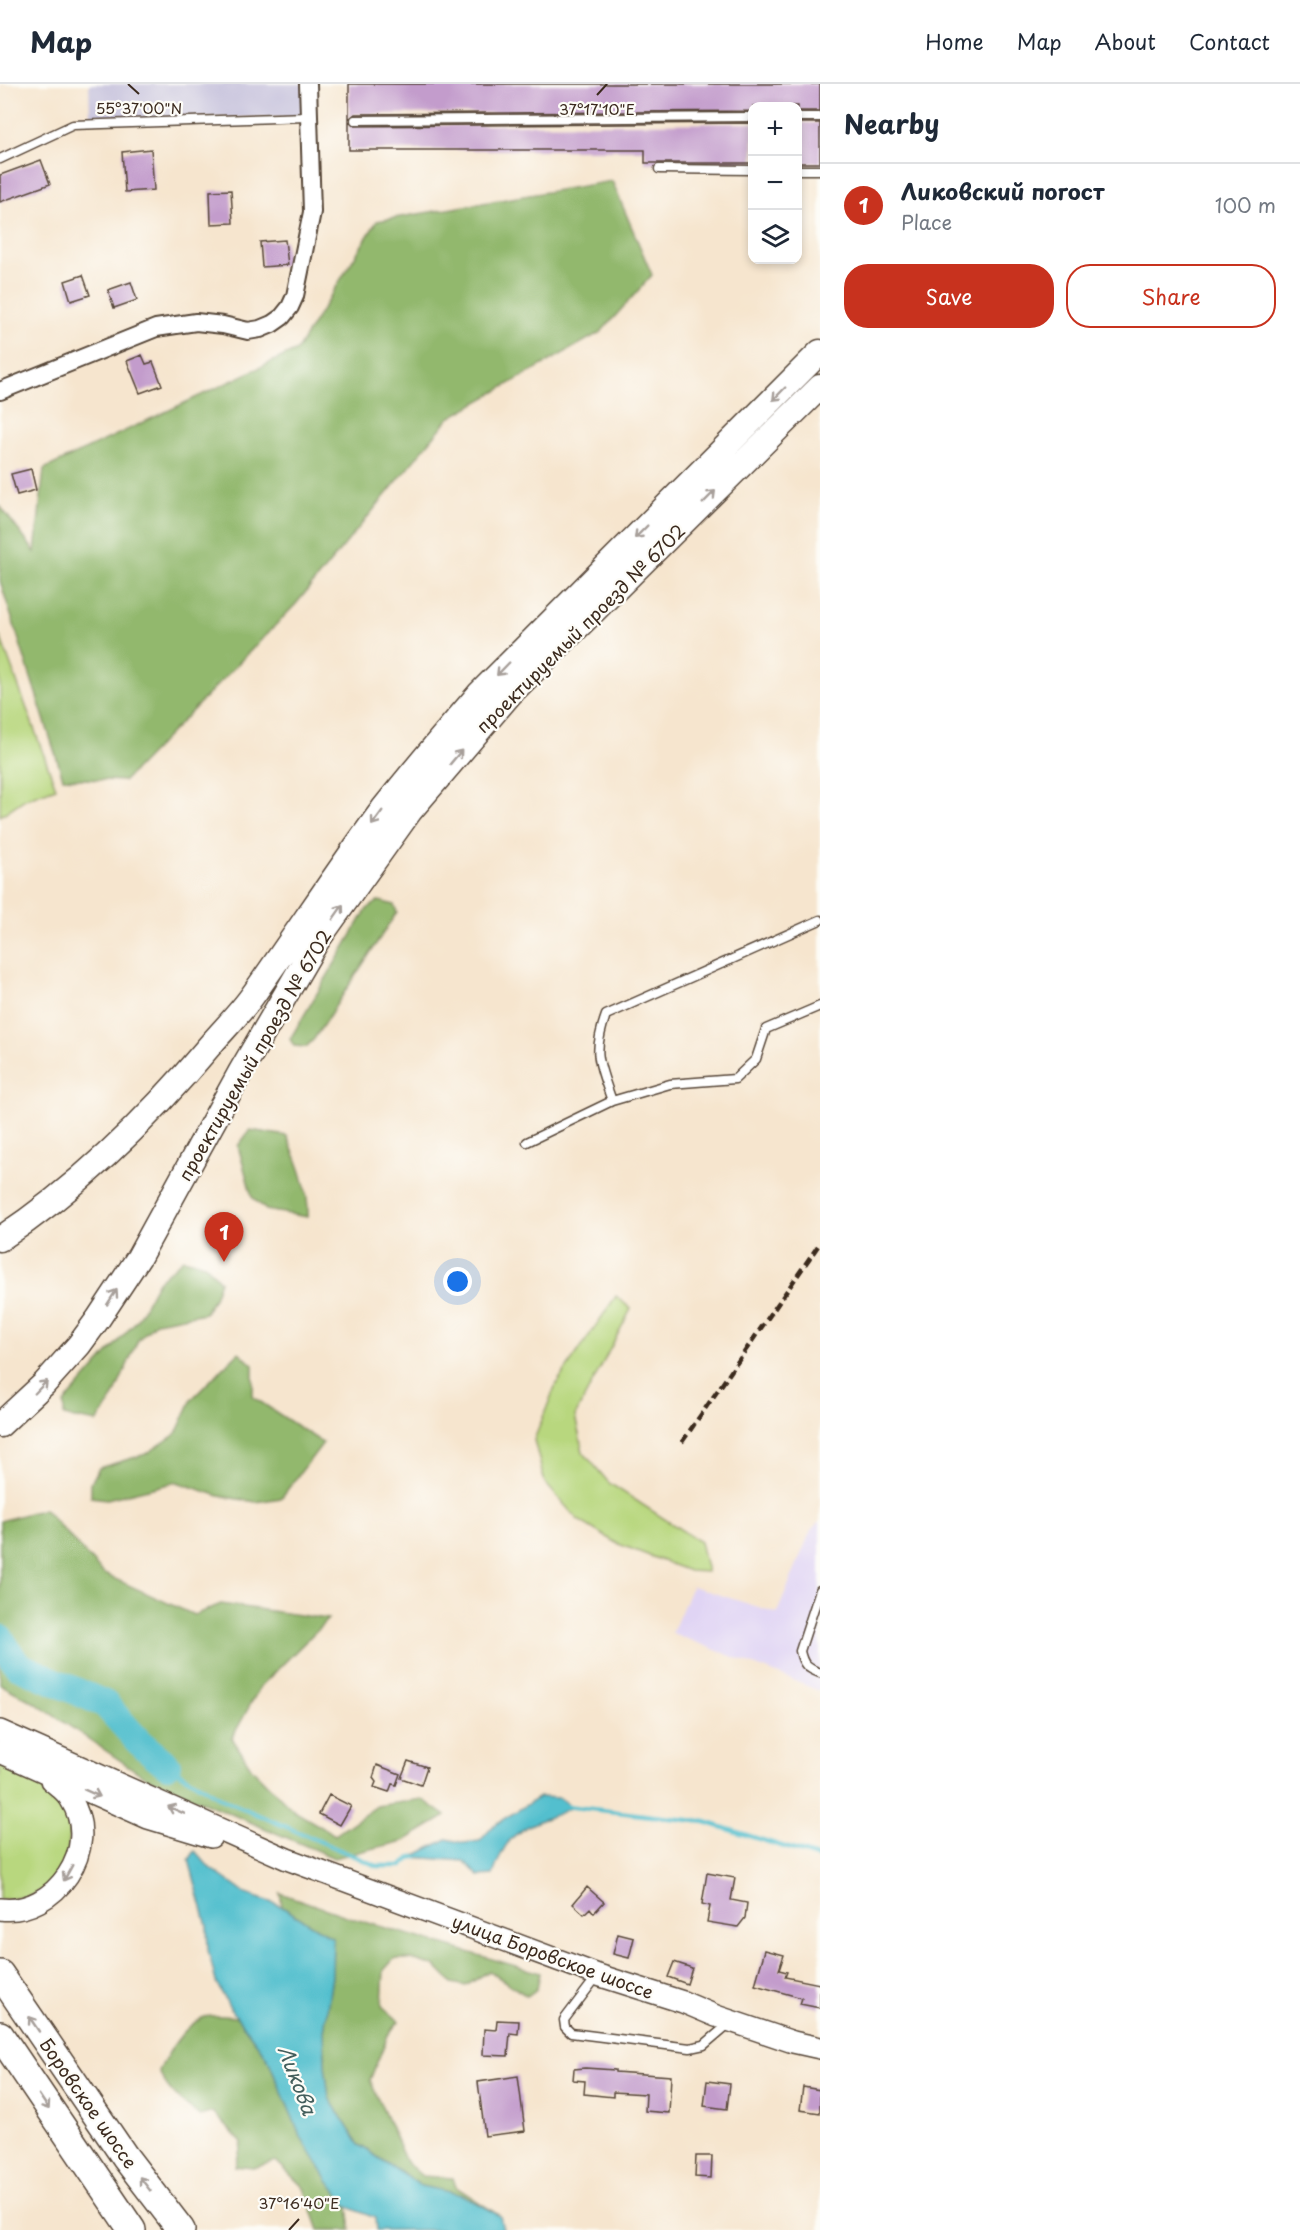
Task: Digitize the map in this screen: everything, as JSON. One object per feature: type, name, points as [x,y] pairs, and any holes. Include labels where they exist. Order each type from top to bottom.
[{"type":"main road","name":"проектируемый проезд № 6702","points":[[0,1239],[51,1203],[94,1166],[132,1131],[183,1078],[252,996],[384,809],[426,755],[479,694],[820,352]]},
{"type":"main road","name":"проектируемый проезд № 6702","points":[[0,1425],[44,1384],[79,1345],[138,1257],[241,1071],[317,941],[405,818],[510,694],[820,387]]},
{"type":"main road","name":"Боровское шоссе","points":[[0,1974],[125,2157],[181,2230]]},
{"type":"main road","name":"Боровское шоссе","points":[[0,2036],[132,2230]]},
{"type":"street","points":[[0,391],[156,328],[196,322],[248,331],[272,324],[282,317],[295,296],[312,212],[308,84]]},
{"type":"street","points":[[0,1731],[287,1858]]},
{"type":"street","points":[[0,1753],[148,1818],[287,1858]]},
{"type":"street","points":[[0,1753],[52,1781],[64,1791],[78,1816],[81,1830],[75,1860],[59,1888],[46,1898],[29,1906],[0,1909]]},
{"type":"street","name":"улица Боровское шоссе","points":[[287,1858],[598,1974],[793,2042],[820,2048]]},
{"type":"lane","points":[[0,159],[73,125],[308,109]]},
{"type":"lane","points":[[355,120],[748,117]]},
{"type":"lane","points":[[802,117],[820,117]]},
{"type":"lane","points":[[659,169],[748,170]]},
{"type":"lane","points":[[802,170],[820,170]]},
{"type":"lane","points":[[612,1101],[598,1059],[599,1035],[606,1015],[820,920]]},
{"type":"lane","points":[[527,1142],[612,1101],[670,1084],[735,1079],[756,1059],[766,1029],[820,1006]]},
{"type":"lane","points":[[820,1590],[800,1651],[802,1661],[807,1668],[820,1673]]},
{"type":"lane","points":[[598,1974],[564,2020],[565,2027],[571,2033],[690,2048],[704,2045],[731,2021]]},
{"type":"shaded area","points":[[89,84],[311,84],[313,117],[90,119]]},
{"type":"shaded area","points":[[820,1521],[820,1691],[672,1633],[692,1586],[777,1613],[811,1530]]},
{"type":"green space","points":[[612,181],[652,275],[601,332],[449,418],[296,604],[124,781],[63,778],[0,581],[0,506],[35,552],[44,469],[297,350],[377,221]]},
{"type":"green space","points":[[0,636],[56,788],[25,799],[0,816]]},
{"type":"green space","points":[[379,901],[394,905],[397,912],[314,1039],[306,1047],[294,1046],[290,1039],[367,909]]},
{"type":"green space","points":[[250,1130],[287,1136],[305,1185],[308,1217],[266,1210],[252,1197],[238,1146]]},
{"type":"green space","points":[[183,1259],[205,1264],[220,1281],[205,1313],[156,1322],[138,1340],[113,1398],[97,1422],[64,1416],[64,1403],[137,1320],[158,1281]]},
{"type":"green space","points":[[616,1296],[631,1309],[575,1416],[583,1452],[609,1483],[700,1542],[707,1572],[689,1571],[616,1543],[578,1520],[545,1483],[534,1440],[556,1384]]},
{"type":"green space","points":[[239,1352],[253,1365],[253,1397],[323,1443],[281,1498],[256,1502],[219,1496],[177,1482],[107,1499],[91,1497],[91,1483],[99,1468],[146,1454],[176,1434],[192,1399]]},
{"type":"green space","points":[[44,1509],[104,1574],[194,1615],[221,1604],[328,1619],[260,1687],[232,1738],[252,1769],[294,1811],[335,1835],[377,1806],[422,1799],[446,1816],[404,1841],[334,1858],[145,1777],[35,1703],[0,1684],[0,1521]]},
{"type":"green space","points":[[0,1762],[30,1774],[46,1785],[56,1796],[63,1809],[68,1822],[69,1837],[68,1851],[63,1865],[56,1877],[45,1888],[29,1896],[0,1900]]},
{"type":"green space","points":[[280,1893],[355,1919],[540,1973],[537,1989],[527,1996],[489,1971],[466,1986],[452,1983],[435,1966],[411,1959],[394,1959],[384,1970],[382,2006],[399,2021],[388,2035],[370,2080],[406,2162],[422,2176],[453,2178],[456,2187],[500,2216],[462,2195],[421,2186],[359,2145],[329,2098],[324,2031],[332,1976],[333,1938],[282,1907]]},
{"type":"green space","points":[[212,2016],[237,2017],[267,2057],[301,2137],[348,2207],[351,2230],[319,2230],[304,2188],[276,2161],[253,2168],[235,2166],[242,2143],[213,2112],[200,2116],[188,2107],[171,2091],[162,2078],[159,2071],[172,2048],[195,2022]]},
{"type":"water","points":[[539,1797],[560,1798],[571,1807],[530,1825],[515,1835],[504,1848],[493,1875],[479,1876],[464,1861],[412,1857],[447,1839],[464,1843],[480,1841],[494,1825]]},
{"type":"water","points":[[195,1851],[210,1868],[246,1894],[279,1905],[333,1938],[332,1976],[324,2031],[329,2098],[359,2145],[421,2186],[462,2195],[500,2216],[503,2230],[376,2230],[375,2218],[348,2207],[328,2181],[301,2137],[267,2057],[230,2008],[216,1982],[208,1950],[207,1926],[189,1860]]},
{"type":"building","points":[[349,84],[820,84],[820,111],[802,111],[802,102],[748,102],[748,111],[355,114],[349,119]]},
{"type":"building","points":[[349,121],[355,126],[748,123],[748,163],[645,163],[645,150],[349,150]]},
{"type":"building","points":[[802,123],[820,123],[820,163],[802,163]]},
{"type":"building","points":[[151,149],[154,190],[125,192],[122,152]]},
{"type":"building","points":[[41,160],[50,184],[0,202],[0,175]]},
{"type":"building","points":[[231,190],[233,223],[211,224],[210,191]]},
{"type":"building","points":[[285,240],[288,265],[262,267],[260,242]]},
{"type":"building","points":[[83,275],[90,295],[71,301],[65,281]]},
{"type":"building","points":[[131,282],[137,300],[114,308],[108,290]]},
{"type":"building","points":[[142,355],[146,364],[153,362],[162,385],[140,393],[127,361]]},
{"type":"building","points":[[31,469],[36,490],[17,495],[11,474]]},
{"type":"building","points":[[408,1761],[427,1767],[421,1785],[401,1778]]},
{"type":"building","points":[[377,1765],[400,1774],[396,1785],[392,1784],[389,1792],[374,1787],[376,1782],[373,1778]]},
{"type":"building","points":[[329,1795],[351,1806],[340,1825],[319,1814]]},
{"type":"building","points":[[707,1873],[735,1878],[731,1900],[747,1903],[745,1918],[738,1927],[707,1922],[710,1906],[702,1904]]},
{"type":"building","points":[[587,1887],[604,1902],[594,1913],[590,1908],[584,1914],[573,1904]]},
{"type":"building","points":[[618,1934],[634,1938],[629,1958],[613,1954]]},
{"type":"building","points":[[765,1950],[784,1955],[779,1970],[787,1972],[785,1977],[820,1984],[820,2008],[800,2004],[802,1998],[755,1985]]},
{"type":"building","points":[[674,1962],[692,1968],[687,1984],[668,1977]]},
{"type":"building","points":[[497,2020],[519,2021],[518,2034],[510,2033],[508,2056],[483,2055],[484,2029],[496,2030]]},
{"type":"building","points":[[574,2069],[671,2076],[669,2113],[645,2111],[646,2094],[613,2092],[613,2097],[584,2094],[585,2081],[573,2080]]},
{"type":"building","points":[[518,2076],[525,2131],[485,2136],[478,2082]]},
{"type":"building","points":[[707,2081],[730,2084],[727,2109],[704,2106]]},
{"type":"building","points":[[803,2087],[820,2090],[820,2113],[800,2110]]},
{"type":"building","points":[[696,2156],[712,2156],[711,2178],[695,2177]]},
{"type":"waterway","name":"Ликова","points":[[0,1638],[17,1665],[105,1704],[139,1742],[167,1765]]},
{"type":"waterway","points":[[167,1765],[224,1800],[377,1866],[402,1866],[412,1857],[417,1857]]},
{"type":"waterway","points":[[565,1806],[705,1822],[820,1858]]},
{"type":"railway","points":[[682,1442],[820,1243]]},
{"type":"place","name":"Ликовский погост","points":[[224,1262]]}]
